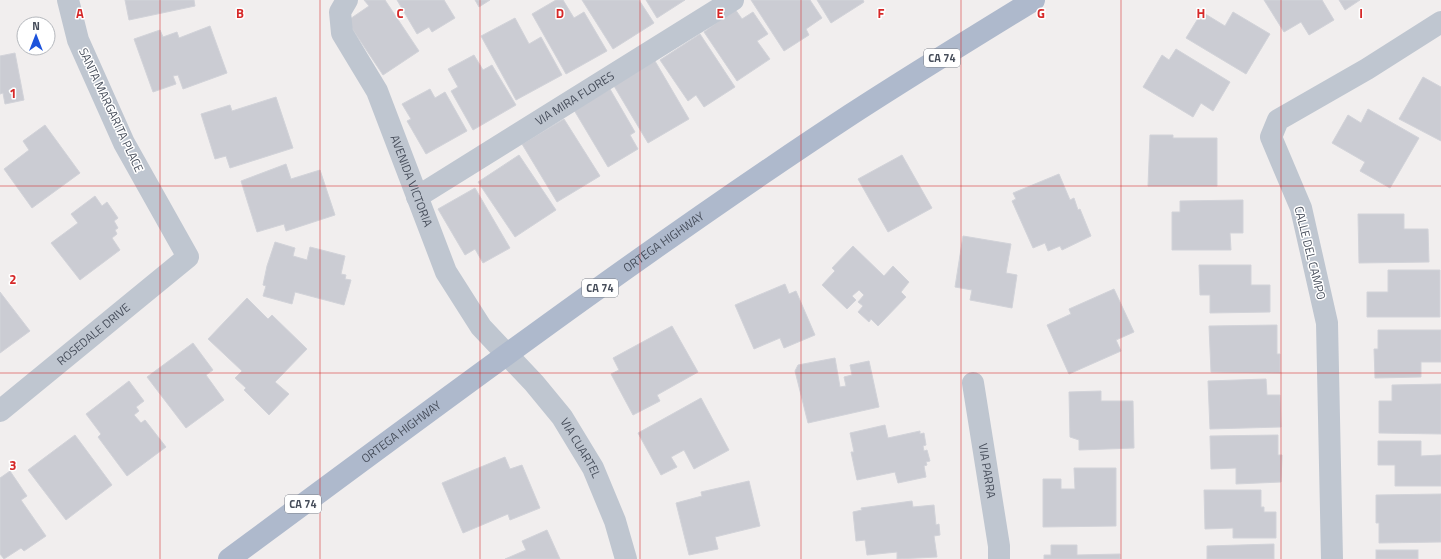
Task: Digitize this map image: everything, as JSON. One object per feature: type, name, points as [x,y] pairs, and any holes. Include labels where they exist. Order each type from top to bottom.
[{"type":"main road","name":"ORTEGA HIGHWAY","points":[[229,559],[506,354],[850,115],[1034,0]]},
{"type":"street","name":"SANTA MARGARITA PLACE","points":[[68,0],[78,40],[124,143],[188,257]]},
{"type":"street","name":"AVENIDA VICTORIA","points":[[347,0],[340,12],[342,33],[377,91],[446,272],[481,327],[506,354]]},
{"type":"street","name":"VIA MIRA FLORES","points":[[417,197],[733,0]]},
{"type":"street","name":"CALLE DEL CAMPO","points":[[1332,559],[1327,323],[1300,208],[1271,137],[1278,120],[1367,69],[1441,22]]},
{"type":"street","name":"ROSEDALE DRIVE","points":[[0,411],[188,257]]},
{"type":"street","name":"VIA CUARTEL","points":[[506,354],[534,383],[562,417],[589,462],[615,521],[626,559]]},
{"type":"street","name":"VIA PARRA","points":[[973,383],[999,546],[999,559]]},
{"type":"building","points":[[125,0],[194,0],[195,6],[129,20]]},
{"type":"building","points":[[364,0],[385,0],[419,51],[383,75],[347,21],[369,6]]},
{"type":"building","points":[[397,0],[444,0],[455,18],[432,32],[429,27],[417,34]]},
{"type":"building","points":[[475,0],[490,0],[479,7]]},
{"type":"building","points":[[556,0],[563,0],[574,18],[584,12],[607,51],[566,74],[532,14]]},
{"type":"building","points":[[582,0],[639,0],[654,23],[613,49]]},
{"type":"building","points":[[646,0],[685,0],[657,18]]},
{"type":"building","points":[[751,0],[810,0],[822,18],[806,29],[809,35],[784,51]]},
{"type":"building","points":[[817,0],[863,0],[864,2],[831,23]]},
{"type":"building","points":[[1264,0],[1322,0],[1334,20],[1309,35],[1301,22],[1284,32]]},
{"type":"building","points":[[1339,0],[1360,0],[1345,10]]},
{"type":"building","points":[[735,9],[742,19],[753,12],[768,34],[757,41],[770,59],[737,81],[704,32]]},
{"type":"building","points":[[1202,12],[1225,26],[1233,12],[1270,34],[1246,74],[1186,38]]},
{"type":"building","points":[[515,18],[529,44],[541,37],[562,75],[516,100],[481,36]]},
{"type":"building","points":[[210,26],[227,73],[183,89],[178,75],[173,76],[176,84],[153,92],[134,39],[160,30],[163,37],[177,32],[179,38]]},
{"type":"building","points":[[700,34],[735,87],[704,107],[696,95],[688,101],[660,60]]},
{"type":"building","points":[[1176,49],[1230,82],[1213,111],[1201,103],[1193,117],[1143,87],[1162,55],[1169,60]]},
{"type":"building","points":[[15,53],[24,100],[5,104],[3,93],[0,94],[0,56]]},
{"type":"building","points":[[474,55],[483,70],[492,65],[516,105],[473,130],[451,91],[458,87],[448,69]]},
{"type":"building","points":[[655,61],[689,119],[648,143],[614,86]]},
{"type":"building","points":[[1423,77],[1441,87],[1441,141],[1399,119]]},
{"type":"building","points":[[430,89],[435,98],[445,92],[467,131],[426,154],[407,121],[411,119],[402,104]]},
{"type":"building","points":[[610,89],[635,132],[630,135],[638,149],[608,167],[574,110]]},
{"type":"building","points":[[276,97],[293,148],[230,168],[226,156],[215,159],[201,114],[230,105],[232,111]]},
{"type":"building","points":[[1368,109],[1419,138],[1390,188],[1360,171],[1365,162],[1332,143],[1348,115],[1361,123]]},
{"type":"building","points":[[564,119],[600,176],[557,202],[522,144]]},
{"type":"building","points":[[45,125],[80,173],[32,208],[4,169],[29,150],[23,141]]},
{"type":"building","points":[[1150,135],[1173,135],[1173,138],[1217,138],[1217,186],[1148,186]]},
{"type":"building","points":[[519,155],[556,210],[515,237],[478,182]]},
{"type":"building","points":[[902,155],[932,208],[888,232],[858,179]]},
{"type":"building","points":[[286,164],[291,179],[320,170],[335,215],[286,231],[284,224],[257,232],[241,181]]},
{"type":"building","points":[[1059,174],[1070,200],[1074,198],[1078,210],[1080,209],[1091,236],[1062,250],[1060,246],[1048,251],[1045,243],[1033,248],[1012,201],[1016,199],[1013,193]]},
{"type":"building","points":[[475,188],[510,248],[483,263],[475,249],[465,255],[438,209]]},
{"type":"building","points":[[95,196],[102,206],[107,202],[118,218],[114,221],[118,228],[115,230],[117,234],[112,238],[120,250],[80,280],[51,243],[78,223],[71,214]]},
{"type":"building","points":[[1243,200],[1243,233],[1230,233],[1231,250],[1172,250],[1172,212],[1180,212],[1180,201]]},
{"type":"building","points":[[1358,214],[1404,214],[1404,229],[1428,229],[1429,262],[1359,263]]},
{"type":"building","points":[[963,236],[1011,244],[1006,273],[1017,275],[1012,308],[970,300],[972,290],[955,287]]},
{"type":"building","points":[[275,242],[295,248],[293,256],[307,260],[310,247],[345,256],[341,274],[346,275],[345,279],[351,280],[344,305],[295,292],[292,304],[263,296],[266,286],[263,285],[267,266]]},
{"type":"building","points":[[853,246],[884,276],[893,266],[909,282],[901,292],[906,297],[878,326],[871,319],[869,322],[858,312],[863,306],[858,302],[864,295],[859,290],[852,296],[856,300],[847,309],[822,285],[835,271],[832,268]]},
{"type":"building","points":[[1199,265],[1251,265],[1251,285],[1270,285],[1270,312],[1210,313],[1210,295],[1200,295]]},
{"type":"building","points":[[1388,270],[1440,270],[1440,317],[1367,317],[1367,292],[1388,292]]},
{"type":"building","points":[[785,284],[789,294],[796,291],[815,335],[784,348],[780,338],[754,349],[735,305]]},
{"type":"building","points":[[1114,289],[1134,332],[1116,340],[1121,351],[1069,374],[1047,325],[1071,314],[1069,309]]},
{"type":"building","points":[[0,292],[30,331],[0,353]]},
{"type":"building","points":[[247,298],[268,319],[272,315],[307,349],[275,382],[289,394],[269,415],[244,390],[246,388],[235,378],[242,371],[208,339]]},
{"type":"building","points":[[1277,325],[1277,354],[1280,354],[1280,373],[1211,372],[1209,326]]},
{"type":"building","points":[[672,326],[698,372],[657,395],[660,401],[633,415],[611,374],[619,370],[613,358]]},
{"type":"building","points":[[1378,330],[1441,330],[1441,362],[1421,362],[1421,377],[1375,378],[1374,349],[1378,349]]},
{"type":"building","points":[[193,343],[213,370],[206,375],[224,400],[186,428],[147,377]]},
{"type":"building","points":[[835,358],[840,387],[846,386],[844,377],[852,375],[850,365],[869,361],[879,407],[808,423],[795,371],[798,365]]},
{"type":"building","points":[[1266,379],[1267,395],[1280,395],[1281,427],[1210,429],[1208,381]]},
{"type":"building","points":[[129,381],[144,401],[136,407],[139,411],[134,415],[141,423],[145,420],[166,447],[127,476],[98,437],[101,434],[86,414]]},
{"type":"building","points":[[1441,384],[1441,434],[1379,433],[1379,401],[1392,401],[1392,385]]},
{"type":"building","points":[[1101,391],[1101,401],[1133,401],[1134,448],[1079,450],[1079,440],[1070,437],[1069,392]]},
{"type":"building","points":[[701,398],[729,450],[694,469],[684,450],[671,457],[677,467],[661,475],[638,433]]},
{"type":"building","points":[[885,425],[888,438],[920,431],[920,434],[924,433],[926,445],[923,446],[924,451],[927,450],[930,461],[926,462],[927,465],[924,466],[926,477],[898,483],[895,472],[857,480],[851,452],[854,452],[850,433]]},
{"type":"building","points":[[75,435],[112,485],[66,520],[28,470]]},
{"type":"building","points":[[1278,435],[1278,455],[1282,455],[1281,482],[1236,484],[1236,468],[1211,469],[1210,436]]},
{"type":"building","points":[[1378,441],[1421,441],[1421,456],[1441,455],[1441,486],[1395,486],[1395,465],[1378,465]]},
{"type":"building","points":[[505,457],[510,469],[522,465],[540,508],[510,520],[508,514],[463,533],[442,483]]},
{"type":"building","points":[[1074,468],[1116,468],[1116,526],[1043,527],[1043,479],[1061,479],[1061,489],[1075,489]]},
{"type":"building","points":[[10,471],[27,496],[21,500],[46,536],[24,551],[21,548],[4,559],[0,554],[0,478]]},
{"type":"building","points":[[749,481],[760,526],[715,537],[718,549],[689,555],[676,503],[702,496],[701,492]]},
{"type":"building","points":[[1204,490],[1261,490],[1261,507],[1264,507],[1264,512],[1276,512],[1276,538],[1233,538],[1233,528],[1205,529]]},
{"type":"building","points":[[1441,494],[1441,542],[1379,543],[1379,523],[1376,523],[1376,495]]},
{"type":"building","points":[[912,501],[913,507],[934,505],[936,525],[939,524],[940,535],[934,536],[937,557],[897,559],[897,552],[867,555],[865,540],[856,541],[853,512],[862,510],[861,508]]},
{"type":"building","points":[[547,530],[560,559],[505,559],[526,550],[522,541]]},
{"type":"building","points":[[1274,544],[1274,559],[1207,559],[1207,546]]},
{"type":"building","points":[[1051,545],[1077,545],[1077,555],[1120,554],[1120,559],[1044,559],[1044,555],[1051,555]]},
{"type":"building","points":[[1376,550],[1418,550],[1418,559],[1376,559]]}]
